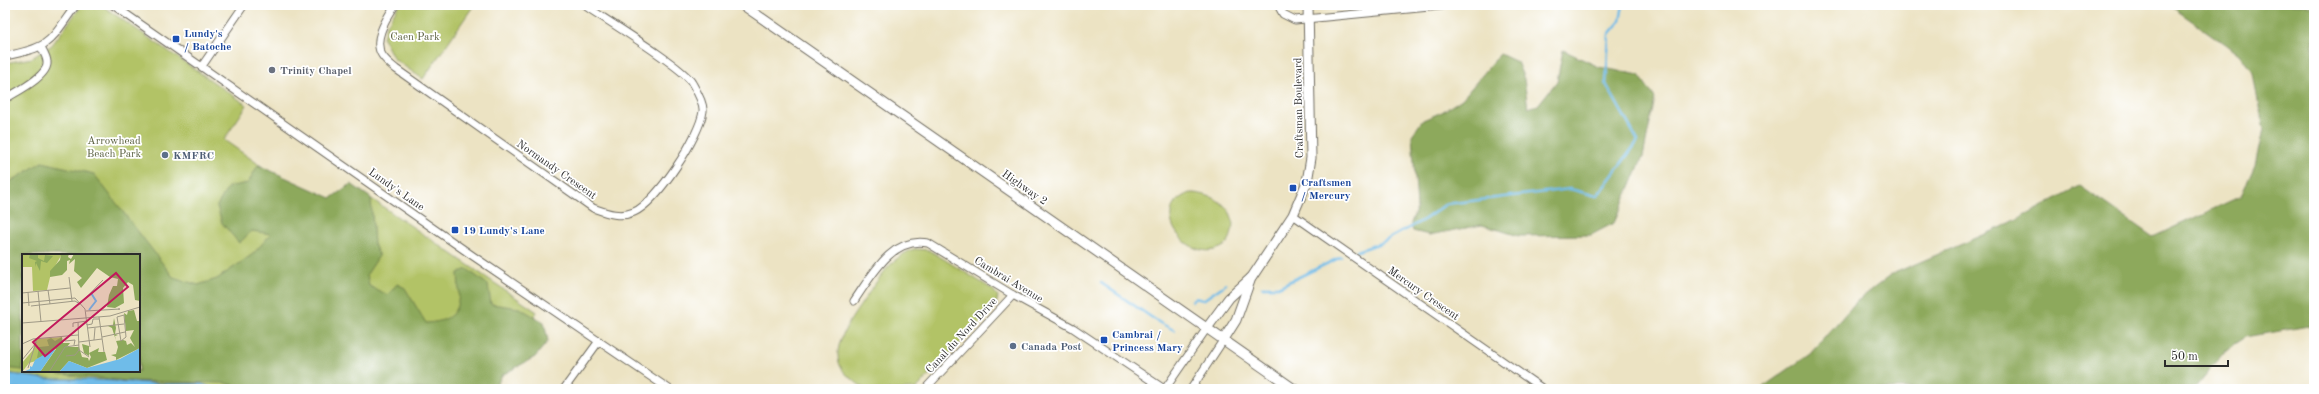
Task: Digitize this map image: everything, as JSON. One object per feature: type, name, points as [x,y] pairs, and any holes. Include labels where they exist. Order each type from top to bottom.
[{"type":"main road","name":"Highway 2","points":[[743,5],[1294,389]]},
{"type":"main road","name":"Craftsman Boulevard","points":[[1224,339],[1236,320],[1252,277],[1293,215],[1307,182],[1311,158],[1308,5]]},
{"type":"main road","name":"Craftsman Boulevard","points":[[1207,328],[1229,298],[1252,277]]},
{"type":"street","points":[[5,56],[32,51],[49,43],[76,5]]},
{"type":"street","name":"Lundy's Lane","points":[[113,5],[669,389]]},
{"type":"street","points":[[202,66],[244,5]]},
{"type":"street","name":"Normandy Crescent","points":[[394,5],[383,24],[380,38],[381,54],[396,69],[593,208],[615,216],[634,212],[654,197],[699,130],[704,109],[691,81],[584,5]]},
{"type":"street","points":[[1278,5],[1283,14],[1296,20],[1450,5]]},
{"type":"street","points":[[5,99],[33,82],[44,71],[48,62],[41,46]]},
{"type":"street","name":"Mercury Crescent","points":[[1293,215],[1543,389]]},
{"type":"street","name":"Cambrai Avenue","points":[[854,301],[880,265],[894,250],[903,244],[920,242],[934,246],[1013,295],[1073,328],[1165,389]]},
{"type":"street","name":"Canal du Nord Drive","points":[[925,389],[1013,295]]},
{"type":"street","points":[[1165,389],[1207,328]]},
{"type":"street","points":[[1191,389],[1224,339]]},
{"type":"street","points":[[564,389],[599,341]]},
{"type":"green space","name":"Arrowhead Beach Park","points":[[82,5],[101,5],[247,105],[224,140],[336,218],[357,189],[537,312],[483,389],[216,389],[202,384],[47,379],[5,373],[5,63],[32,58],[52,45]]},
{"type":"green space","name":"Caen Park","points":[[399,5],[474,5],[423,79],[394,59],[383,38],[386,26]]},
{"type":"green space","points":[[2169,5],[2314,5],[2314,325],[2246,337],[2226,350],[2194,389],[1760,389],[1810,354],[1856,302],[1892,274],[2002,227],[2080,186],[2153,237],[2241,196],[2255,165],[2263,130],[2253,73],[2239,54]]},
{"type":"green space","points":[[1563,50],[1599,67],[1639,75],[1655,98],[1643,157],[1614,223],[1591,235],[1519,236],[1482,225],[1429,235],[1413,231],[1411,223],[1417,207],[1412,135],[1423,120],[1442,112],[1462,99],[1500,54],[1517,62],[1524,79],[1528,108],[1538,105],[1557,81]]},
{"type":"green space","points":[[42,162],[94,174],[173,277],[198,285],[217,279],[253,254],[271,234],[252,231],[239,243],[222,223],[217,206],[228,187],[248,183],[258,165],[331,198],[351,184],[371,198],[374,244],[379,256],[367,274],[369,286],[388,295],[397,284],[405,288],[426,323],[438,322],[446,319],[456,308],[459,293],[458,273],[467,269],[488,285],[491,304],[519,308],[544,322],[548,341],[535,357],[502,375],[495,389],[303,389],[300,385],[275,389],[244,389],[225,383],[126,381],[42,372],[140,372],[140,254],[22,254],[22,370],[5,368],[5,185]]},
{"type":"green space","points":[[1191,193],[1207,196],[1221,203],[1227,208],[1233,222],[1230,237],[1224,246],[1211,251],[1197,249],[1186,243],[1177,233],[1172,222],[1171,210],[1177,200]]},
{"type":"green space","points":[[914,249],[929,250],[992,289],[998,296],[996,305],[916,389],[873,390],[865,388],[852,379],[843,370],[839,361],[838,351],[841,340],[851,319],[886,270],[898,258]]},
{"type":"water","points":[[5,373],[47,379],[202,384],[216,389],[5,389]]},
{"type":"waterway","points":[[1357,251],[1381,243],[1425,219],[1446,204],[1570,189],[1597,196],[1638,141],[1606,84],[1609,34],[1620,21],[1623,5]]},
{"type":"waterway","points":[[1262,287],[1278,287],[1341,257]]},
{"type":"waterway","points":[[1101,283],[1160,323],[1174,330]]},
{"type":"waterway","points":[[1192,301],[1195,298],[1203,300],[1226,284]]},
{"type":"place","name":"Lundy's / Batoche","points":[[176,39]]},
{"type":"place","name":"Trinity Chapel","points":[[272,70]]},
{"type":"place","name":"KMFRC","points":[[165,155]]},
{"type":"place","name":"Craftsmen / Mercury","points":[[1293,188]]},
{"type":"place","name":"19 Lundy's Lane","points":[[455,230]]},
{"type":"place","name":"Cambrai / Princess Mary","points":[[1104,340]]},
{"type":"place","name":"Canada Post","points":[[1013,346]]}]
